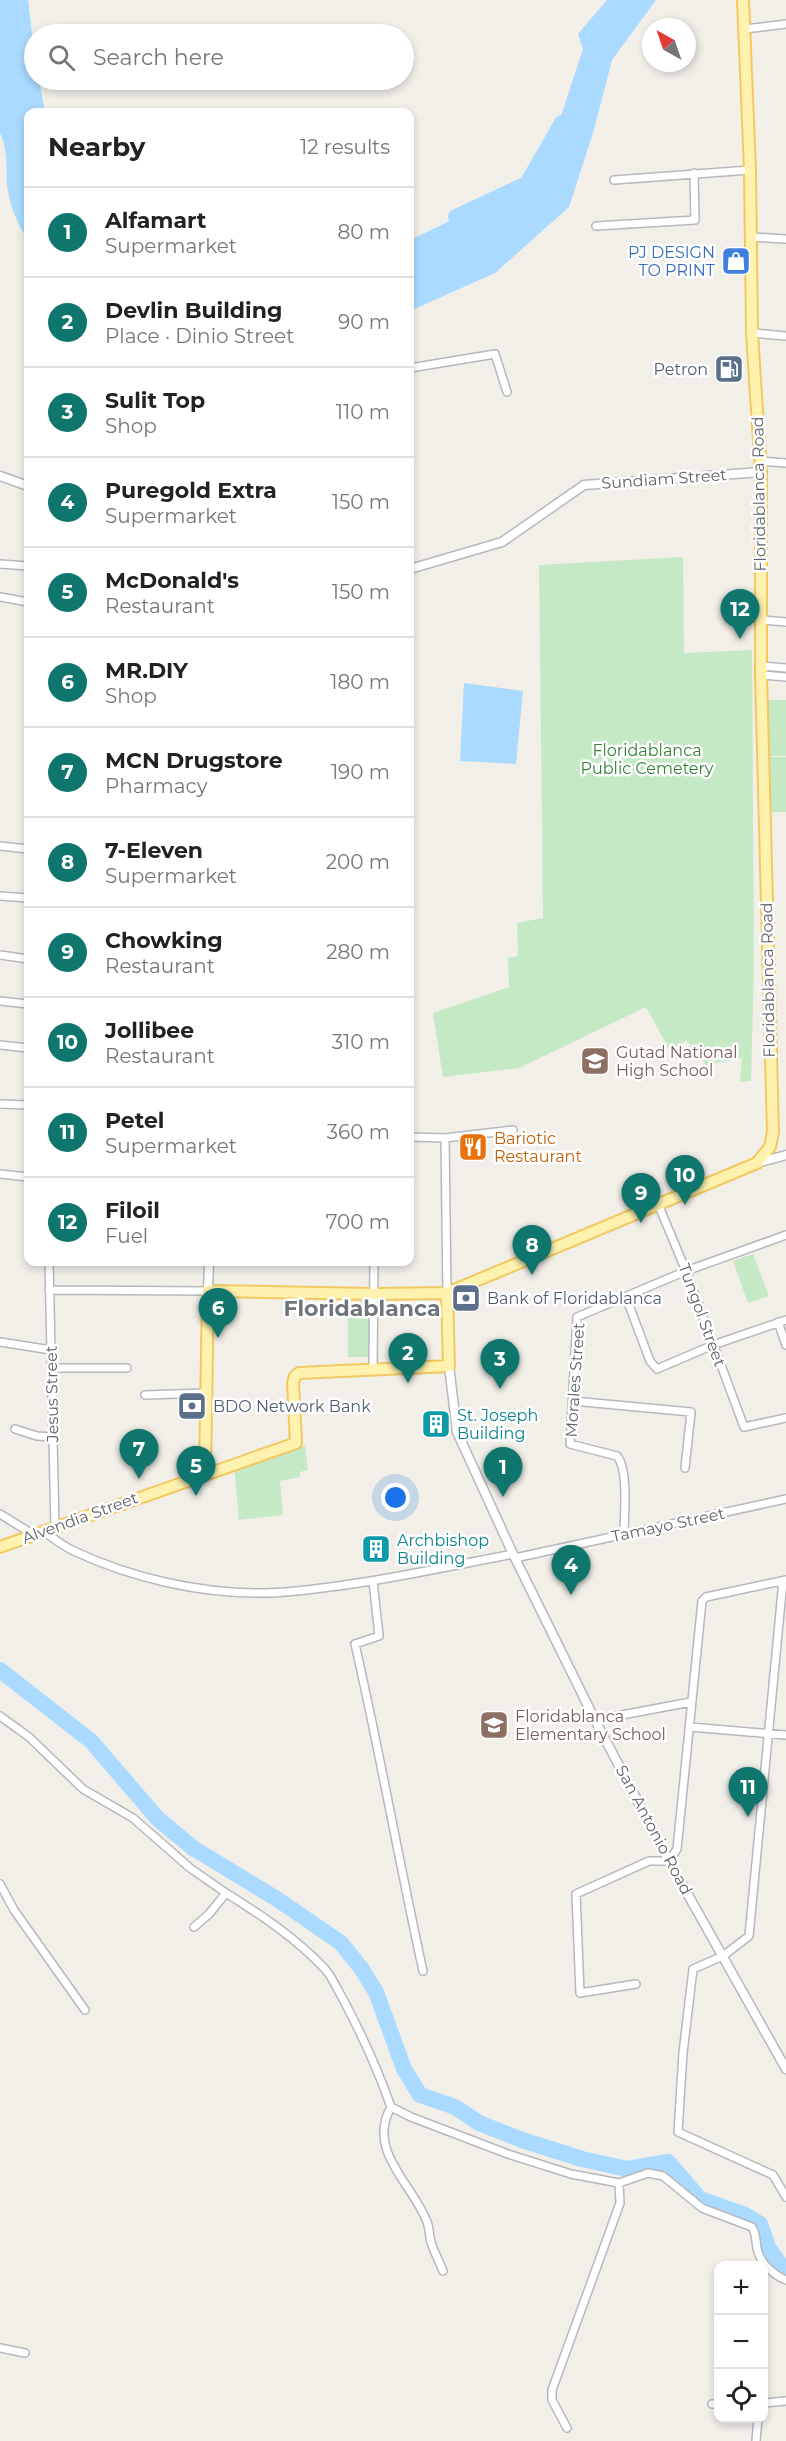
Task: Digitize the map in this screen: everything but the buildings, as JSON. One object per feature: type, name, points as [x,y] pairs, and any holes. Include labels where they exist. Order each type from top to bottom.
[{"type":"main road","name":"Floridablanca Road","points":[[743,0],[750,170],[752,333],[760,467],[760,620],[773,1132],[770,1147],[757,1163]]},
{"type":"main road","points":[[205,1474],[208,1291],[447,1293],[757,1163]]},
{"type":"main road","points":[[373,1369],[449,1366],[447,1293]]},
{"type":"main road","name":"Alvendia Street","points":[[0,1547],[296,1443],[293,1383],[295,1376],[303,1372],[373,1369]]},
{"type":"street","points":[[745,29],[786,24]]},
{"type":"street","points":[[614,180],[750,170]]},
{"type":"street","points":[[596,226],[695,220],[694,173]]},
{"type":"street","points":[[751,237],[786,239]]},
{"type":"street","points":[[752,333],[786,336]]},
{"type":"street","points":[[414,367],[495,354],[507,392]]},
{"type":"street","points":[[760,467],[786,463]]},
{"type":"street","name":"Sundiam Street","points":[[414,568],[502,542],[584,485],[760,467]]},
{"type":"street","points":[[0,476],[24,485]]},
{"type":"street","points":[[0,564],[24,566]]},
{"type":"street","points":[[0,597],[24,601]]},
{"type":"street","points":[[760,620],[786,622]]},
{"type":"street","points":[[761,671],[786,668]]},
{"type":"street","points":[[761,671],[786,677]]},
{"type":"street","points":[[0,846],[24,849]]},
{"type":"street","points":[[0,896],[24,898]]},
{"type":"street","points":[[0,955],[24,958]]},
{"type":"street","points":[[0,1001],[24,1004]]},
{"type":"street","points":[[0,1045],[24,1048]]},
{"type":"street","points":[[0,1104],[24,1105]]},
{"type":"street","points":[[414,1137],[445,1138],[513,1130]]},
{"type":"street","points":[[445,1138],[447,1293]]},
{"type":"street","points":[[757,1163],[786,1155]]},
{"type":"street","points":[[0,1174],[24,1177]]},
{"type":"street","name":"Tungol Street","points":[[658,1204],[686,1271],[744,1427],[786,1418]]},
{"type":"street","points":[[786,1235],[686,1271],[626,1297],[651,1361],[657,1369],[713,1345],[782,1321],[786,1345]]},
{"type":"street","name":"Jesus Street","points":[[49,1266],[55,1527]]},
{"type":"street","points":[[49,1290],[208,1291],[208,1266]]},
{"type":"street","points":[[373,1369],[374,1266]]},
{"type":"street","name":"Morales Street","points":[[624,1535],[624,1478],[621,1460],[617,1456],[570,1444],[577,1317],[626,1297]]},
{"type":"street","points":[[0,1342],[51,1350]]},
{"type":"street","name":"San Antonio Road","points":[[449,1366],[457,1432],[514,1556],[595,1720],[669,1861],[782,2053],[786,2069]]},
{"type":"street","points":[[51,1368],[126,1368]]},
{"type":"street","points":[[145,1395],[207,1393]]},
{"type":"street","points":[[573,1401],[691,1412],[685,1468]]},
{"type":"street","points":[[15,1429],[37,1436],[52,1437]]},
{"type":"street","name":"Tamayo Street","points":[[0,1514],[35,1534],[127,1573],[167,1583],[265,1593],[373,1581],[514,1556],[786,1500]]},
{"type":"street","points":[[373,1581],[379,1636],[355,1644],[423,1971]]},
{"type":"street","points":[[636,1984],[580,1994],[577,1965],[576,1894],[649,1861],[669,1861],[677,1849],[702,1601],[706,1597],[784,1581],[749,1936],[723,1956],[693,1969],[683,2053],[678,2132],[773,2175],[786,2197]]},
{"type":"street","points":[[595,1720],[691,1702]]},
{"type":"street","points":[[0,1716],[29,1737],[83,1789],[133,1818],[190,1868],[281,1930],[326,1970],[364,2041],[391,2107],[411,2117],[508,2154],[571,2174],[619,2183],[648,2173],[663,2176],[702,2208],[746,2223],[755,2231],[758,2252],[763,2262],[770,2271],[786,2280]]},
{"type":"street","points":[[690,1727],[786,1735]]},
{"type":"street","points":[[0,1884],[14,1910],[85,2010]]},
{"type":"street","points":[[195,1927],[226,1893]]},
{"type":"street","points":[[391,2107],[383,2120],[387,2151],[427,2222],[432,2245],[443,2271]]},
{"type":"street","points":[[567,2428],[552,2400],[552,2390],[620,2203],[619,2183]]},
{"type":"street","points":[[0,2348],[25,2353]]},
{"type":"street","points":[[768,2403],[786,2401]]},
{"type":"street","points":[[756,2441],[758,2423]]},
{"type":"green space","name":"Floridablanca Public Cemetery","points":[[683,557],[684,653],[752,650],[754,965],[751,1081],[740,1082],[742,1058],[706,1065],[686,1040],[671,1053],[646,1007],[519,1068],[443,1077],[433,1013],[509,987],[508,958],[518,956],[517,923],[543,918],[539,565]]},
{"type":"green space","points":[[767,700],[786,700],[786,756],[768,756]]},
{"type":"green space","points":[[769,757],[786,757],[786,812],[769,812]]},
{"type":"green space","points":[[753,1254],[769,1296],[748,1303],[733,1261]]},
{"type":"green space","points":[[374,1301],[374,1357],[348,1357],[348,1302]]},
{"type":"green space","points":[[305,1446],[308,1470],[300,1472],[300,1477],[280,1481],[283,1515],[239,1520],[234,1466]]},
{"type":"water","points":[[0,0],[28,0],[31,24],[24,24],[24,90],[41,90],[44,108],[24,108],[24,233],[17,221],[10,199],[5,152],[0,133]]},
{"type":"water","points":[[607,0],[656,0],[612,60],[593,133],[569,207],[495,273],[414,309],[414,238],[515,190],[543,162],[583,49],[578,34]]},
{"type":"water","points":[[464,683],[523,691],[516,764],[460,761]]},
{"type":"waterway","points":[[456,217],[527,184],[562,123]]},
{"type":"waterway","points":[[0,1670],[91,1741],[158,1819],[193,1848],[277,1899],[341,1943],[376,1992],[404,2069],[420,2095],[455,2107],[479,2123],[522,2140],[582,2159],[627,2169],[668,2162],[700,2199],[743,2214],[760,2224],[769,2249],[782,2267],[786,2267]]},
{"type":"place","name":"PJ DESIGN TO PRINT","points":[[736,261]]},
{"type":"place","name":"Petron","points":[[729,369]]},
{"type":"place","name":"Filoil","points":[[740,639]]},
{"type":"place","name":"Gutad National High School","points":[[595,1061]]},
{"type":"place","name":"Bariotic Restaurant","points":[[473,1147]]},
{"type":"place","name":"Jollibee","points":[[685,1205]]},
{"type":"place","name":"Chowking","points":[[641,1223]]},
{"type":"place","name":"7-Eleven","points":[[532,1275]]},
{"type":"place","name":"Bank of Floridablanca","points":[[466,1298]]},
{"type":"place","name":"MR.DIY","points":[[218,1338]]},
{"type":"place","name":"Devlin Building","points":[[408,1383]]},
{"type":"place","name":"Sulit Top","points":[[500,1389]]},
{"type":"place","name":"BDO Network Bank","points":[[192,1406]]},
{"type":"place","name":"St. Joseph Building","points":[[436,1424]]},
{"type":"place","name":"MCN Drugstore","points":[[139,1479]]},
{"type":"place","name":"McDonald's","points":[[196,1496]]},
{"type":"place","name":"Alfamart","points":[[503,1497]]},
{"type":"place","name":"Archbishop Building","points":[[376,1549]]},
{"type":"place","name":"Puregold Extra","points":[[571,1595]]},
{"type":"place","name":"Floridablanca Elementary School","points":[[494,1725]]},
{"type":"place","name":"Petel","points":[[748,1817]]},
{"type":"district","name":"Floridablanca","points":[[362,1308]]}]
